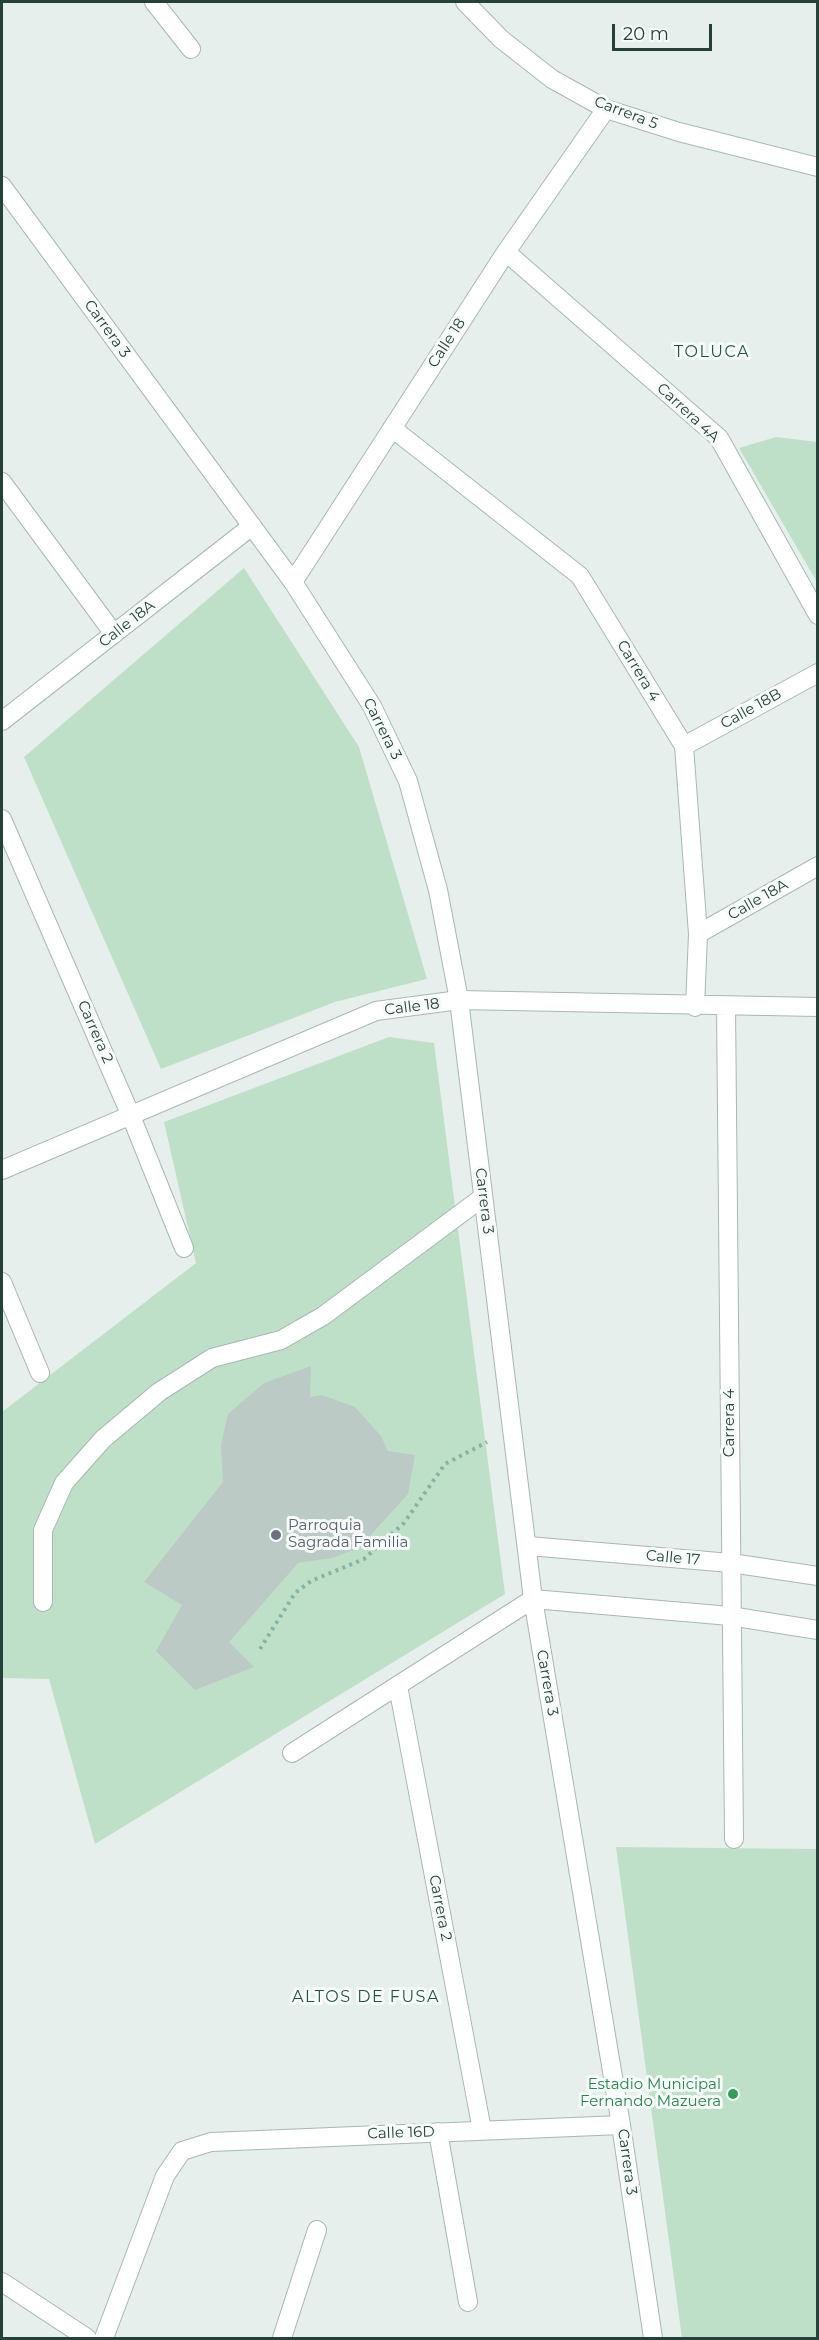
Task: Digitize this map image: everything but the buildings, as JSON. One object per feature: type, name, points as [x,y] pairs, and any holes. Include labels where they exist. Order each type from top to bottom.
[{"type":"street","points":[[154,2],[191,49]]},
{"type":"street","name":"Carrera 5","points":[[465,2],[501,39],[552,79],[606,109],[679,132],[818,167]]},
{"type":"street","name":"Calle 18","points":[[293,582],[506,252],[606,109]]},
{"type":"street","name":"Carrera 3","points":[[2,186],[293,582],[372,706],[408,781],[438,890],[459,1000],[533,1599],[621,2125],[652,2338]]},
{"type":"street","name":"Carrera 4A","points":[[506,252],[719,438],[818,615]]},
{"type":"street","name":"Carrera 4","points":[[392,428],[580,576],[684,746],[698,933],[694,1007]]},
{"type":"street","points":[[2,482],[114,634]]},
{"type":"street","name":"Calle 18A","points":[[2,721],[252,526]]},
{"type":"street","name":"Calle 18B","points":[[684,746],[818,673]]},
{"type":"street","name":"Carrera 2","points":[[2,819],[132,1116],[184,1248]]},
{"type":"street","name":"Calle 18A","points":[[698,933],[818,866]]},
{"type":"street","name":"Calle 18","points":[[2,1170],[376,1011],[459,1000],[694,1007],[818,1007]]},
{"type":"street","name":"Carrera 4","points":[[726,1006],[730,1616],[734,1839]]},
{"type":"street","points":[[43,1602],[43,1530],[64,1484],[103,1439],[159,1392],[212,1358],[281,1340],[323,1316],[483,1197]]},
{"type":"street","points":[[2,1282],[40,1373]]},
{"type":"street","name":"Calle 17","points":[[528,1546],[731,1563],[818,1576]]},
{"type":"street","points":[[292,1753],[533,1599],[730,1616],[818,1630]]},
{"type":"street","name":"Carrera 2","points":[[398,1686],[482,2130]]},
{"type":"street","name":"Calle 16D","points":[[104,2338],[165,2176],[182,2151],[211,2142],[621,2125]]},
{"type":"street","points":[[438,2132],[468,2302]]},
{"type":"street","points":[[282,2338],[317,2230]]},
{"type":"street","points":[[2,2282],[87,2338]]},
{"type":"path","points":[[260,1648],[295,1593],[311,1581],[364,1558],[404,1523],[445,1464],[485,1442],[514,1439]]},
{"type":"green space","points":[[776,437],[817,442],[817,582],[739,448]]},
{"type":"green space","points":[[244,568],[359,747],[427,979],[335,1002],[161,1069],[24,757]]},
{"type":"green space","points":[[389,1037],[434,1043],[505,1594],[95,1844],[49,1679],[2,1678],[2,1412],[196,1263],[164,1122]]},
{"type":"green space","name":"Estadio Municipal Fernando Mazuera","points":[[616,1847],[817,1849],[817,2338],[682,2338]]},
{"type":"place","name":"Parroquia Sagrada Familia","points":[[276,1535]]},
{"type":"place","name":"Estadio Municipal Fernando Mazuera","points":[[733,2094]]},
{"type":"district","name":"TOLUCA","points":[[712,352]]},
{"type":"district","name":"ALTOS DE FUSA","points":[[366,1997]]}]
